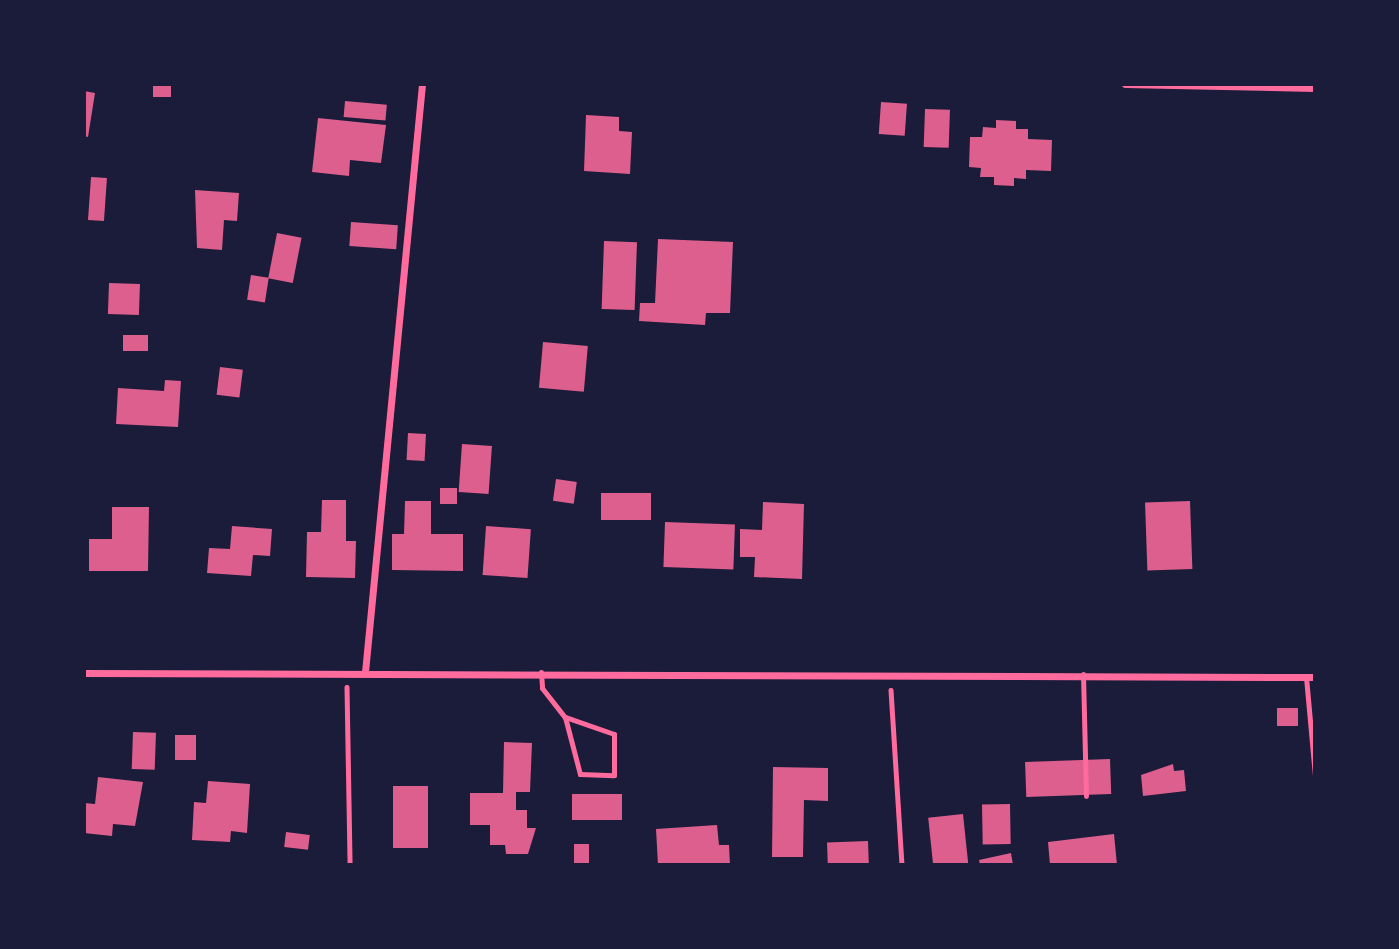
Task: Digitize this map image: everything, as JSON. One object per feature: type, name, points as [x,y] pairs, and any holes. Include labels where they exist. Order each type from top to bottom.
[{"type":"street","points":[[365,672],[422,84]]},
{"type":"street","points":[[1125,84],[1315,88]]},
{"type":"street","points":[[84,673],[890,672],[1311,677]]},
{"type":"lane","points":[[541,672],[542,688],[565,717],[580,774],[614,775],[614,734],[565,717]]},
{"type":"lane","points":[[1083,674],[1086,796]]},
{"type":"lane","points":[[1311,677],[1315,775]]},
{"type":"path","points":[[346,672],[350,865]]},
{"type":"path","points":[[890,672],[902,865]]},
{"type":"building","points":[[153,84],[171,84],[171,97],[153,97]]},
{"type":"building","points":[[84,91],[95,93],[88,137],[84,136]]},
{"type":"building","points":[[345,101],[387,105],[385,121],[344,117]]},
{"type":"building","points":[[881,102],[907,104],[905,136],[879,134]]},
{"type":"building","points":[[925,109],[950,110],[949,148],[924,147]]},
{"type":"building","points":[[586,115],[619,117],[619,131],[632,132],[630,174],[584,171]]},
{"type":"building","points":[[318,118],[386,125],[381,163],[350,160],[349,176],[312,172]]},
{"type":"building","points":[[996,120],[1016,121],[1016,129],[1028,129],[1028,139],[1052,140],[1051,171],[1026,170],[1026,179],[1014,178],[1014,186],[994,185],[994,177],[980,177],[981,168],[969,167],[970,137],[982,137],[983,127],[996,128]]},
{"type":"building","points":[[91,177],[107,178],[104,221],[88,220]]},
{"type":"building","points":[[195,190],[239,193],[237,221],[224,220],[222,250],[197,248]]},
{"type":"building","points":[[351,222],[398,225],[396,249],[349,246]]},
{"type":"building","points":[[277,233],[302,238],[293,283],[268,278]]},
{"type":"building","points":[[658,239],[733,242],[730,313],[706,313],[705,325],[639,321],[640,303],[655,303]]},
{"type":"building","points":[[604,241],[637,242],[635,310],[602,309]]},
{"type":"building","points":[[251,275],[269,278],[265,303],[247,300]]},
{"type":"building","points":[[109,283],[140,284],[139,315],[108,314]]},
{"type":"building","points":[[123,335],[148,335],[148,351],[123,351]]},
{"type":"building","points":[[543,342],[588,346],[584,392],[539,388]]},
{"type":"building","points":[[220,367],[243,370],[239,398],[217,395]]},
{"type":"building","points":[[165,380],[181,381],[178,427],[116,424],[118,388],[164,391]]},
{"type":"building","points":[[408,433],[426,434],[425,461],[407,460]]},
{"type":"building","points":[[462,444],[492,446],[489,494],[459,492]]},
{"type":"building","points":[[556,479],[577,482],[574,504],[553,501]]},
{"type":"building","points":[[440,488],[457,488],[457,504],[440,504]]},
{"type":"building","points":[[601,493],[651,493],[651,520],[601,520]]},
{"type":"building","points":[[322,500],[346,500],[346,541],[356,541],[355,578],[306,577],[307,532],[321,532]]},
{"type":"building","points":[[405,501],[431,501],[431,534],[463,534],[463,571],[392,570],[392,534],[404,534]]},
{"type":"building","points":[[1190,501],[1192,569],[1147,571],[1145,503]]},
{"type":"building","points":[[763,502],[804,504],[802,579],[754,577],[755,557],[740,557],[740,529],[762,530]]},
{"type":"building","points":[[112,507],[149,507],[148,571],[89,571],[89,539],[112,539]]},
{"type":"building","points":[[665,522],[735,524],[733,569],[663,567]]},
{"type":"building","points":[[232,526],[272,529],[270,556],[253,555],[251,576],[207,573],[209,548],[230,549]]},
{"type":"building","points":[[486,526],[531,529],[527,578],[483,575]]},
{"type":"building","points":[[1277,708],[1298,708],[1298,726],[1277,726]]},
{"type":"building","points":[[133,732],[156,733],[155,770],[132,769]]},
{"type":"building","points":[[175,735],[196,735],[196,760],[175,760]]},
{"type":"building","points":[[504,742],[532,743],[530,792],[516,792],[516,810],[527,810],[527,828],[536,828],[528,854],[506,854],[505,845],[490,845],[490,825],[470,825],[470,793],[503,793]]},
{"type":"building","points":[[1110,759],[1111,794],[1026,797],[1025,762]]},
{"type":"building","points":[[1173,764],[1174,771],[1184,770],[1186,791],[1143,796],[1141,775]]},
{"type":"building","points":[[773,767],[828,768],[828,801],[804,800],[803,857],[772,857]]},
{"type":"building","points":[[98,777],[143,782],[135,826],[113,824],[112,836],[84,833],[84,803],[95,804]]},
{"type":"building","points":[[208,781],[250,784],[247,833],[231,831],[230,842],[192,840],[194,802],[206,803]]},
{"type":"building","points":[[393,786],[428,786],[428,848],[393,848]]},
{"type":"building","points":[[572,794],[622,794],[622,820],[572,820]]},
{"type":"building","points":[[982,804],[1010,804],[1011,844],[983,844]]},
{"type":"building","points":[[963,814],[968,865],[933,865],[928,818]]},
{"type":"building","points":[[717,825],[719,845],[729,845],[730,865],[658,865],[656,829]]},
{"type":"building","points":[[286,832],[310,835],[308,850],[284,847]]},
{"type":"building","points":[[1114,834],[1117,865],[1050,865],[1048,842]]},
{"type":"building","points":[[868,841],[869,865],[828,865],[827,842]]},
{"type":"building","points":[[574,844],[589,844],[589,865],[574,865]]},
{"type":"building","points":[[1011,853],[1013,865],[980,865],[979,860]]}]
